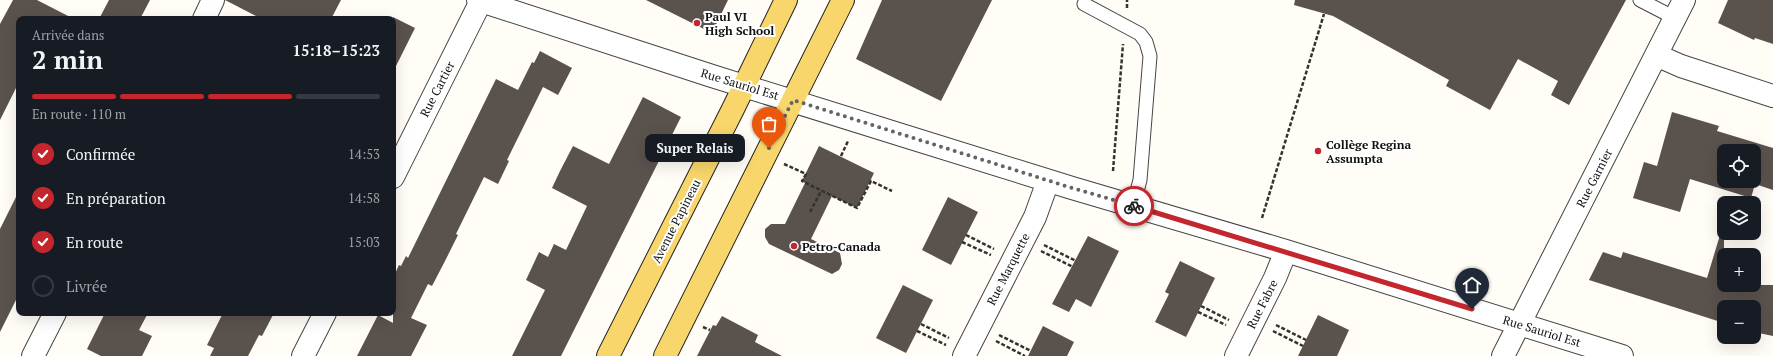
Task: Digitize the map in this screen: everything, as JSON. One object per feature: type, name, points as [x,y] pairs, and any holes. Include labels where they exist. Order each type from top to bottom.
[{"type":"main road","name":"Avenue Papineau","points":[[608,356],[786,0]]},
{"type":"main road","points":[[665,356],[843,0]]},
{"type":"street","points":[[205,16],[213,0]]},
{"type":"street","name":"Rue Sauriol Est","points":[[479,0],[1048,181],[1286,251],[1622,356]]},
{"type":"street","name":"Rue Cartier","points":[[396,171],[479,0]]},
{"type":"street","name":"Rue Garnier","points":[[1503,356],[1680,9]]},
{"type":"street","points":[[1656,55],[1681,66],[1773,96]]},
{"type":"street","name":"Rue Marquette","points":[[955,350],[1035,217],[1048,181]]},
{"type":"street","name":"Rue Fabre","points":[[1236,356],[1275,278],[1286,251]]},
{"type":"street","points":[[34,356],[54,316]]},
{"type":"street","points":[[304,356],[324,316]]},
{"type":"lane","points":[[1640,0],[1680,9]]},
{"type":"lane","points":[[1084,4],[1140,34],[1146,42],[1150,56],[1140,180],[1133,206]]},
{"type":"path","points":[[1262,218],[1324,14]]},
{"type":"path","points":[[1112,171],[1123,50]]},
{"type":"path","points":[[841,156],[848,140]]},
{"type":"path","points":[[782,163],[806,174],[802,181],[857,208],[871,181],[892,192]]},
{"type":"path","points":[[810,212],[821,191]]},
{"type":"path","points":[[966,235],[995,250]]},
{"type":"path","points":[[962,242],[992,256]]},
{"type":"path","points":[[1044,245],[1076,261]]},
{"type":"path","points":[[1040,251],[1073,267]]},
{"type":"path","points":[[1201,306],[1229,320]]},
{"type":"path","points":[[1198,312],[1226,325]]},
{"type":"path","points":[[921,324],[949,338]]},
{"type":"path","points":[[1274,324],[1306,340]]},
{"type":"path","points":[[1271,330],[1303,346]]},
{"type":"path","points":[[917,331],[955,350]]},
{"type":"path","points":[[998,335],[1031,351]]},
{"type":"path","points":[[995,341],[1026,356]]},
{"type":"building","points":[[13,0],[37,0],[68,16],[16,16],[16,88],[0,120],[0,24]]},
{"type":"building","points":[[109,0],[150,0],[142,16],[101,16]]},
{"type":"building","points":[[225,0],[341,0],[333,16],[256,16]]},
{"type":"building","points":[[646,0],[728,0],[712,33]]},
{"type":"building","points":[[882,0],[992,0],[941,101],[856,59]]},
{"type":"building","points":[[1295,0],[1626,0],[1569,105],[1551,95],[1558,81],[1518,59],[1490,110],[1446,86],[1449,80],[1333,16],[1294,5]]},
{"type":"building","points":[[1728,0],[1773,0],[1773,44],[1755,38],[1754,40],[1718,23]]},
{"type":"building","points":[[396,18],[415,28],[396,66]]},
{"type":"building","points":[[540,51],[572,68],[558,95],[543,87],[507,160],[509,161],[498,184],[484,177],[456,234],[458,235],[445,261],[432,286],[428,284],[411,318],[427,325],[411,356],[357,356],[377,316],[393,323],[393,316],[396,316],[396,272],[399,265],[401,266],[406,256],[408,258],[496,79],[518,90],[532,62],[534,63]]},
{"type":"building","points":[[643,97],[681,117],[561,356],[512,356],[545,290],[526,280],[539,252],[548,257],[554,244],[566,250],[587,206],[552,188],[560,171],[573,146],[609,164]]},
{"type":"building","points":[[1672,112],[1719,126],[1717,131],[1760,144],[1717,144],[1717,187],[1690,179],[1680,212],[1633,198],[1644,162],[1657,166]]},
{"type":"building","points":[[1761,144],[1773,148],[1773,190],[1761,186]]},
{"type":"building","points":[[819,146],[874,173],[857,208],[832,196],[811,239],[840,253],[842,264],[839,270],[832,274],[769,244],[765,237],[765,229],[771,224],[785,224],[805,183],[802,181]]},
{"type":"building","points":[[1719,188],[1754,188],[1752,196],[1745,196]]},
{"type":"building","points":[[16,197],[16,300],[0,332],[0,229]]},
{"type":"building","points":[[948,197],[978,212],[951,265],[922,250]]},
{"type":"building","points":[[1088,236],[1119,251],[1091,307],[1076,299],[1069,312],[1052,304]]},
{"type":"building","points":[[1718,240],[1724,240],[1724,248],[1717,248],[1717,292],[1761,292],[1761,285],[1773,285],[1773,336],[1761,333],[1761,300],[1717,300],[1717,321],[1589,280],[1603,252],[1621,258],[1623,252],[1707,278]]},
{"type":"building","points":[[1180,261],[1215,278],[1186,337],[1155,322],[1169,294],[1165,292]]},
{"type":"building","points":[[903,285],[933,300],[906,353],[876,338]]},
{"type":"building","points":[[1318,315],[1349,330],[1337,356],[1298,356]]},
{"type":"building","points":[[104,316],[146,316],[139,330],[152,336],[142,356],[101,356],[87,349]]},
{"type":"building","points":[[222,316],[272,316],[262,336],[259,335],[248,356],[210,356],[214,348],[207,345]]},
{"type":"building","points":[[722,316],[758,335],[755,342],[782,356],[697,356],[713,325],[716,326]]},
{"type":"building","points":[[1043,326],[1074,342],[1067,356],[1028,356]]},
{"type":"way so far","points":[[769,148],[793,100],[843,117],[1134,206]]},
{"type":"place","name":"Paul VI High School","points":[[697,23]]},
{"type":"place","name":"Super Relais","points":[[769,148]]},
{"type":"place","name":"Collège Regina Assumpta","points":[[1318,151]]},
{"type":"place","name":"Petro-Canada","points":[[794,246]]},
{"type":"route","points":[[1134,206],[1286,251],[1472,309]]}]
